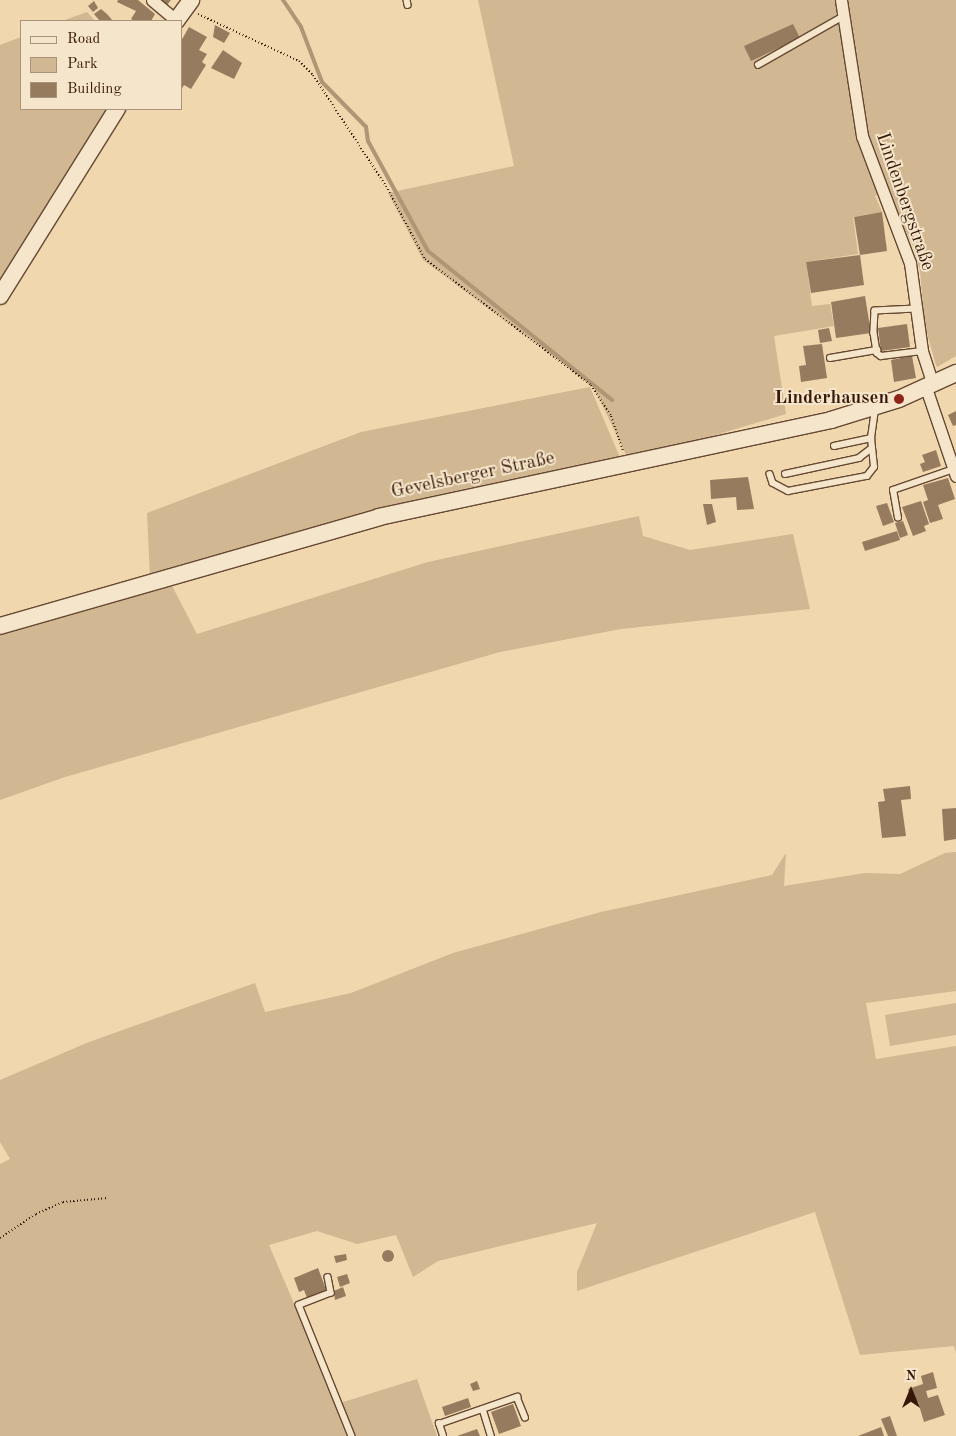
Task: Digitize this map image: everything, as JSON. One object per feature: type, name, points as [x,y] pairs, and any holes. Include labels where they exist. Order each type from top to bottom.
[{"type":"main road","points":[[0,296],[116,110]]},
{"type":"main road","name":"Gevelsberger Straße","points":[[0,626],[352,523],[875,408],[929,387],[956,372]]},
{"type":"street","points":[[152,0],[182,13]]},
{"type":"street","name":"Lindenbergstraße","points":[[841,0],[862,136],[879,188],[905,248],[913,278],[922,351],[929,387],[955,473]]},
{"type":"lane","points":[[758,65],[844,16]]},
{"type":"lane","points":[[916,309],[875,311],[877,350],[882,356],[922,351]]},
{"type":"lane","points":[[830,358],[877,350]]},
{"type":"lane","points":[[770,474],[773,483],[788,491],[867,476],[874,468],[871,438],[875,408]]},
{"type":"lane","points":[[834,446],[871,438]]},
{"type":"lane","points":[[786,474],[859,458],[872,448]]},
{"type":"lane","points":[[898,518],[893,490],[955,473]]},
{"type":"lane","points":[[328,1277],[331,1293],[299,1304],[352,1436]]},
{"type":"lane","points":[[444,1436],[439,1424],[517,1397],[525,1417]]},
{"type":"lane","points":[[483,1409],[491,1436]]},
{"type":"path","points":[[182,13],[242,32],[299,61],[318,83],[386,186],[425,259],[591,385],[611,416],[622,445],[625,464]]},
{"type":"path","points":[[0,1238],[36,1214],[63,1202],[108,1198]]},
{"type":"green space","points":[[478,0],[956,0],[956,356],[937,367],[925,326],[920,271],[913,246],[887,192],[875,196],[882,212],[853,217],[858,254],[806,262],[812,306],[830,304],[834,326],[774,336],[786,414],[629,461],[593,386],[423,260],[388,193],[514,166]]},
{"type":"green space","points":[[87,12],[94,20],[65,20]]},
{"type":"green space","points":[[20,37],[20,110],[111,110],[0,288],[0,45]]},
{"type":"green space","points":[[590,387],[621,460],[399,505],[292,533],[150,577],[147,513],[361,432]]},
{"type":"green space","points":[[639,516],[643,536],[690,550],[793,534],[810,609],[621,629],[500,652],[65,777],[0,800],[0,633],[170,582],[197,634],[428,562]]},
{"type":"green space","points":[[956,852],[956,991],[866,1003],[876,1059],[956,1046],[956,1353],[954,1346],[860,1355],[815,1212],[577,1291],[577,1272],[597,1223],[438,1261],[413,1277],[396,1235],[357,1244],[317,1231],[269,1245],[337,1404],[417,1379],[437,1436],[0,1436],[0,1164],[10,1159],[0,1142],[0,1080],[89,1042],[255,983],[265,1012],[351,993],[453,953],[601,912],[772,875],[786,853],[784,886],[865,873],[900,874],[945,853]]},
{"type":"green space","points":[[956,1003],[956,1035],[890,1046],[885,1015]]},
{"type":"building","points":[[118,0],[138,0],[155,14],[152,20],[133,20],[131,19],[136,11],[117,2]]},
{"type":"building","points":[[161,0],[171,0],[167,5]]},
{"type":"building","points":[[94,1],[98,8],[93,12],[88,6]]},
{"type":"building","points":[[101,9],[112,20],[99,20],[94,14]]},
{"type":"building","points":[[793,24],[800,38],[751,61],[744,46]]},
{"type":"building","points":[[215,25],[230,33],[224,43],[213,37]]},
{"type":"building","points":[[189,27],[207,37],[199,50],[207,54],[202,62],[206,65],[191,89],[184,85],[182,88],[182,39]]},
{"type":"building","points":[[223,50],[242,63],[234,79],[211,68]]},
{"type":"building","points":[[882,212],[887,251],[860,255],[854,217]]},
{"type":"building","points":[[860,255],[864,285],[811,293],[806,262]]},
{"type":"building","points":[[865,296],[871,333],[836,338],[831,302]]},
{"type":"building","points":[[907,324],[910,347],[881,351],[878,328]]},
{"type":"building","points":[[829,328],[832,341],[820,343],[818,330]]},
{"type":"building","points":[[822,344],[827,378],[801,382],[799,366],[806,365],[803,346]]},
{"type":"building","points":[[912,356],[916,378],[894,382],[891,360]]},
{"type":"building","points":[[854,400],[855,403],[848,406],[847,402]]},
{"type":"building","points":[[956,411],[956,425],[953,426],[948,415]]},
{"type":"building","points":[[936,450],[941,466],[923,472],[920,464],[925,462],[922,455]]},
{"type":"building","points":[[748,477],[754,509],[737,510],[736,497],[711,499],[710,480]]},
{"type":"building","points":[[948,478],[955,499],[938,505],[943,519],[930,523],[923,502],[928,500],[923,485]]},
{"type":"building","points":[[921,501],[929,524],[924,526],[926,531],[913,536],[902,507]]},
{"type":"building","points":[[887,503],[894,522],[883,526],[876,506]]},
{"type":"building","points":[[703,504],[712,504],[716,522],[707,525]]},
{"type":"building","points":[[903,521],[908,535],[900,538],[895,523]]},
{"type":"building","points":[[897,531],[900,540],[865,551],[862,542]]},
{"type":"building","points":[[910,786],[911,799],[901,800],[906,836],[882,838],[878,802],[885,801],[883,789]]},
{"type":"building","points":[[956,808],[956,839],[944,841],[942,809]]},
{"type":"building","points":[[390,1250],[393,1251],[393,1261],[386,1262],[383,1261],[382,1254],[383,1251]]},
{"type":"building","points":[[346,1254],[347,1260],[336,1263],[334,1256]]},
{"type":"building","points":[[318,1268],[327,1292],[307,1298],[304,1290],[299,1292],[294,1278]]},
{"type":"building","points":[[347,1274],[350,1283],[340,1287],[337,1277]]},
{"type":"building","points":[[343,1287],[346,1296],[335,1300],[334,1291]]},
{"type":"building","points":[[933,1372],[937,1388],[926,1391],[928,1398],[938,1395],[945,1415],[924,1422],[918,1402],[912,1403],[908,1389],[923,1384],[921,1376]]},
{"type":"building","points":[[477,1381],[480,1389],[473,1391],[470,1384]]},
{"type":"building","points":[[468,1398],[471,1407],[445,1416],[442,1407]]},
{"type":"building","points":[[513,1404],[521,1426],[499,1434],[491,1412]]},
{"type":"building","points":[[890,1416],[897,1436],[888,1436],[881,1419]]},
{"type":"building","points":[[881,1427],[884,1436],[858,1436]]},
{"type":"building","points":[[477,1429],[480,1436],[457,1436]]},
{"type":"waterway","points":[[283,0],[301,27],[322,82],[366,127],[368,141],[428,251],[612,400]]},
{"type":"place","name":"Linderhausen","points":[[899,399]]}]
